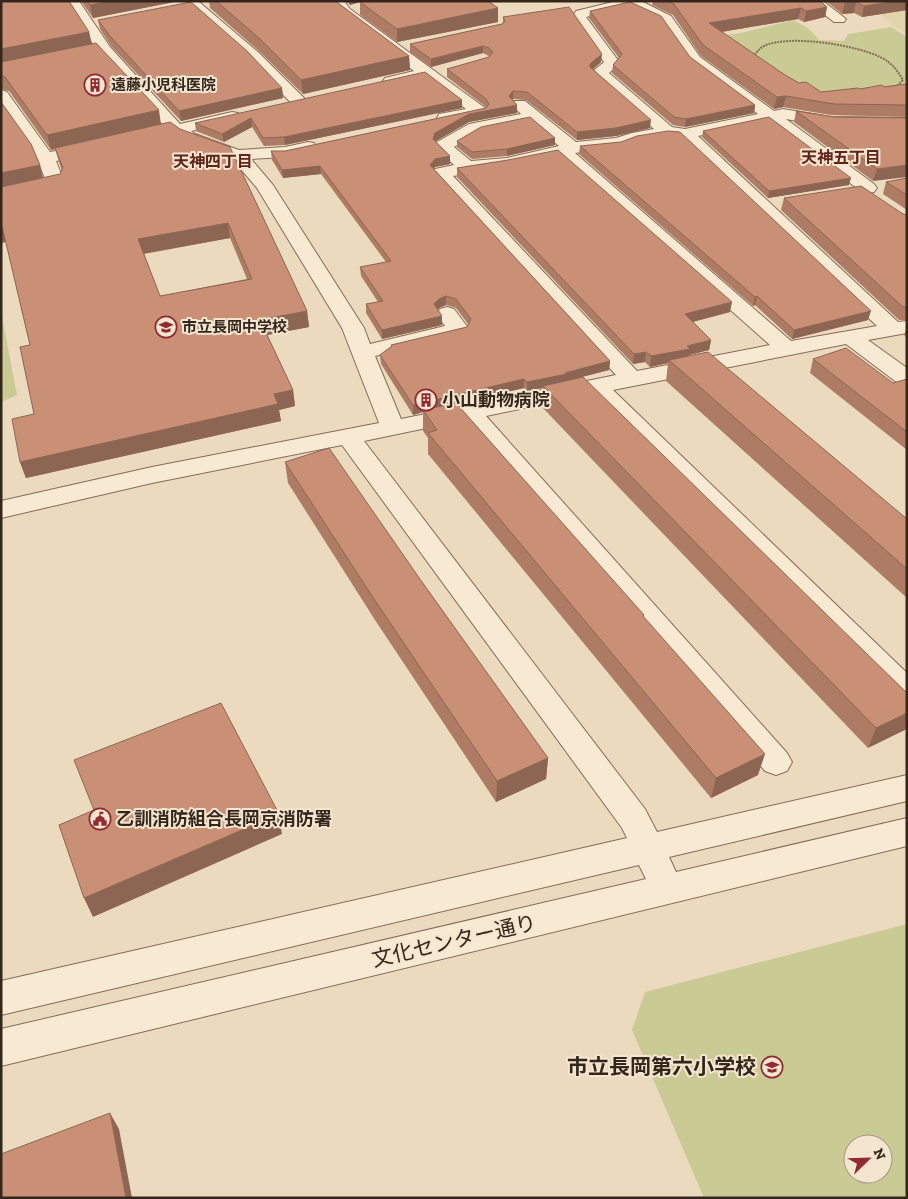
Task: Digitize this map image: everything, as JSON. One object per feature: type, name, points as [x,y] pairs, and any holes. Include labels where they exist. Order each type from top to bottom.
[{"type":"street","points":[[72,1],[104,50],[177,130],[189,138],[238,155],[285,152],[324,143]]},
{"type":"street","points":[[215,1],[191,6],[254,56],[299,102]]},
{"type":"street","points":[[814,1],[839,19]]},
{"type":"street","points":[[882,204],[871,188],[695,60],[666,19],[632,2],[581,14],[579,17],[612,63],[599,73],[676,133],[764,206],[900,328]]},
{"type":"street","points":[[341,6],[364,8]]},
{"type":"street","points":[[341,6],[393,48],[479,110],[431,121]]},
{"type":"street","points":[[88,25],[107,21]]},
{"type":"street","points":[[393,48],[411,45]]},
{"type":"street","points":[[86,53],[104,50]]},
{"type":"street","points":[[372,86],[449,69]]},
{"type":"street","points":[[1,95],[46,158],[56,184],[1,197]]},
{"type":"street","points":[[280,106],[317,98]]},
{"type":"street","points":[[516,102],[534,116],[567,149],[786,348]]},
{"type":"street","points":[[128,141],[252,112]]},
{"type":"street","points":[[632,380],[441,172],[506,163],[583,146],[601,146],[784,114],[830,122],[907,123]]},
{"type":"street","points":[[467,167],[443,146],[475,128],[534,116]]},
{"type":"street","points":[[46,158],[109,145]]},
{"type":"street","points":[[238,155],[264,185],[353,328],[393,428]]},
{"type":"street","points":[[842,193],[871,188]]},
{"type":"street","points":[[764,206],[783,203]]},
{"type":"street","points":[[363,352],[458,329],[447,313]]},
{"type":"street","points":[[1,510],[52,497],[348,436],[786,348],[900,328]]},
{"type":"street","points":[[850,337],[907,379]]},
{"type":"street","points":[[718,362],[741,381]]},
{"type":"street","points":[[597,387],[907,691]]},
{"type":"street","points":[[470,412],[776,762]]},
{"type":"street","points":[[348,436],[634,819],[668,890]]},
{"type":"street","points":[[1,998],[907,788]]},
{"type":"street","name":"文化センター通り","points":[[1,1048],[907,832]]},
{"type":"path","points":[[746,54],[755,54],[763,47],[774,44],[831,43],[852,47],[884,59],[901,73],[903,80],[890,91]]},
{"type":"shaded area","points":[[907,1],[907,34],[893,26],[873,7]]},
{"type":"green space","points":[[794,20],[809,29],[819,40],[844,41],[848,34],[891,27],[907,37],[907,94],[823,98],[741,59],[704,60],[689,40],[741,33]]},
{"type":"green space","points":[[1,311],[17,395],[1,402]]},
{"type":"green space","name":"市立長岡第六小学校","points":[[907,924],[907,1198],[704,1198],[632,1030],[645,992]]},
{"type":"building","points":[[1,1],[69,1],[89,32],[1,49]]},
{"type":"building","points":[[88,1],[109,1],[90,5]]},
{"type":"building","points":[[216,1],[336,1],[409,56],[301,80],[259,38]]},
{"type":"building","points":[[488,1],[498,8],[397,29],[360,2]]},
{"type":"building","points":[[668,1],[820,1],[827,7],[806,11],[801,8],[709,23],[799,83],[806,82],[821,92],[907,84],[907,105],[834,104],[786,96],[777,97],[703,45],[674,4]]},
{"type":"building","points":[[842,1],[897,1],[864,6],[856,2],[845,3]]},
{"type":"building","points":[[191,2],[247,51],[282,88],[179,111],[110,36],[98,20]]},
{"type":"building","points":[[630,2],[661,16],[690,57],[755,105],[686,119],[674,117],[613,65],[622,54],[590,11]]},
{"type":"building","points":[[569,7],[602,54],[590,64],[590,67],[651,120],[616,128],[577,132],[527,92],[513,91],[509,96],[517,105],[469,114],[435,133],[433,139],[450,156],[435,159],[430,165],[610,361],[565,373],[567,374],[527,382],[524,379],[413,405],[380,355],[391,345],[467,327],[471,319],[456,299],[446,296],[434,304],[442,316],[382,330],[366,304],[383,301],[360,267],[391,261],[320,166],[282,170],[271,151],[285,151],[486,108],[489,104],[486,99],[447,69],[489,57],[493,52],[489,48],[483,46],[431,59],[410,44],[502,24],[505,21],[503,17]]},
{"type":"building","points":[[96,43],[159,110],[47,135],[5,77],[1,76],[1,62]]},
{"type":"building","points":[[425,72],[462,100],[284,137],[263,138],[251,118],[222,134],[195,123]]},
{"type":"building","points":[[1,102],[31,144],[40,165],[1,173]]},
{"type":"building","points":[[796,111],[834,117],[907,118],[907,165],[877,169]]},
{"type":"building","points":[[530,117],[555,138],[507,149],[472,152],[457,141],[481,127]]},
{"type":"building","points":[[769,117],[851,178],[769,191],[703,131]]},
{"type":"building","name":"市立長岡中学校","points":[[170,122],[180,129],[230,147],[307,311],[260,320],[293,390],[274,394],[278,404],[20,462],[12,419],[34,414],[20,347],[30,345],[1,227],[1,187],[60,174],[63,168],[55,148]],"holes":[[[228,223],[252,279],[160,296],[138,239]]]},
{"type":"building","points":[[668,131],[680,132],[871,311],[794,330],[757,296],[755,297],[580,146],[621,142],[637,136]]},
{"type":"building","points":[[558,150],[732,302],[685,314],[711,340],[687,346],[690,349],[651,356],[646,352],[634,354],[457,168]]},
{"type":"building","points":[[907,178],[907,195],[886,182]]},
{"type":"building","points":[[861,186],[907,215],[907,307],[903,307],[784,198]]},
{"type":"building","points":[[846,348],[893,383],[907,379],[907,432],[813,359]]},
{"type":"building","points":[[708,352],[907,519],[907,569],[669,360]]},
{"type":"building","points":[[583,377],[907,693],[907,713],[876,728],[543,386]]},
{"type":"building","points":[[456,403],[765,754],[716,778],[428,433],[437,430],[423,410]]},
{"type":"building","points":[[329,448],[548,758],[497,781],[374,599],[285,462]]},
{"type":"building","points":[[221,703],[279,814],[84,898],[59,825],[94,810],[74,760]]},
{"type":"building","points":[[110,1113],[126,1198],[1,1198],[1,1154]]},
{"type":"place","name":"遠藤小児科医院","points":[[95,85]]},
{"type":"place","name":"市立長岡中学校","points":[[166,327]]},
{"type":"place","name":"小山動物病院","points":[[426,400]]},
{"type":"place","name":"乙訓消防組合長岡京消防署","points":[[100,819]]},
{"type":"place","name":"市立長岡第六小学校","points":[[772,1067]]},
{"type":"district","name":"天神五丁目","points":[[841,157]]},
{"type":"district","name":"天神四丁目","points":[[213,161]]}]
